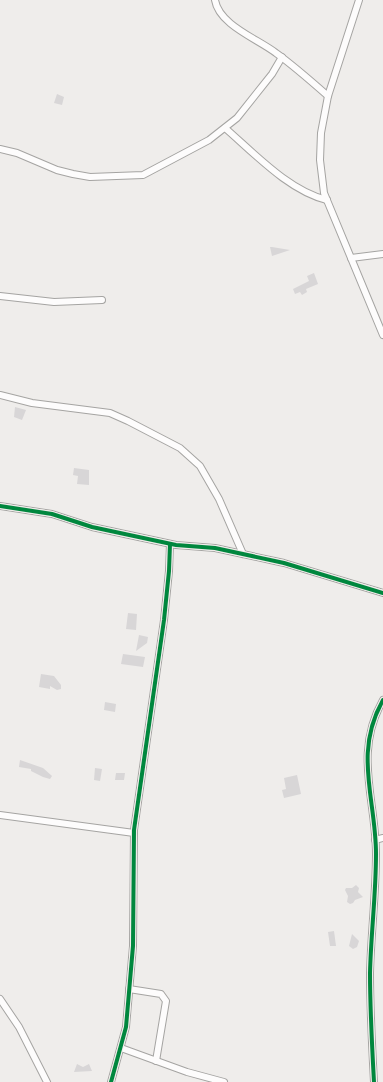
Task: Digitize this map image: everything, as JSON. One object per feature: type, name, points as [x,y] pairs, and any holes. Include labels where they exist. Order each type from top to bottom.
[{"type":"street","points":[[215,0],[216,7],[229,22],[282,57],[328,96]]},
{"type":"street","points":[[360,0],[328,96],[321,133],[320,160],[324,193],[383,336]]},
{"type":"street","points":[[0,149],[17,153],[56,170],[73,174],[90,177],[143,175],[209,140],[237,118],[272,74],[282,57]]},
{"type":"street","points":[[224,128],[291,185],[311,196],[327,200]]},
{"type":"street","points":[[351,258],[383,254]]},
{"type":"street","points":[[0,296],[54,302],[102,300]]},
{"type":"street","points":[[0,395],[32,403],[110,413],[180,448],[200,466],[219,499],[243,554]]},
{"type":"street","points":[[0,506],[52,514],[92,527],[170,544],[216,548],[284,563],[383,594]]},
{"type":"street","points":[[111,1082],[126,1027],[133,946],[134,833],[164,620],[170,544]]},
{"type":"street","points":[[374,1082],[370,974],[376,883],[375,840],[367,751],[370,727],[383,700]]},
{"type":"street","points":[[0,815],[134,833]]},
{"type":"street","points":[[375,840],[383,838]]},
{"type":"street","points":[[129,989],[161,994],[166,1001],[156,1061]]},
{"type":"street","points":[[0,999],[19,1027],[47,1082]]},
{"type":"street","points":[[121,1048],[187,1072],[224,1082]]},
{"type":"building","points":[[57,94],[64,97],[62,105],[54,103]]},
{"type":"building","points":[[270,247],[272,247],[290,250],[272,256]]},
{"type":"building","points":[[314,273],[318,284],[306,289],[307,292],[302,295],[300,292],[295,294],[293,289],[309,281],[307,276]]},
{"type":"building","points":[[15,407],[26,410],[22,420],[14,417]]},
{"type":"building","points":[[74,468],[89,470],[89,485],[77,484],[78,476],[73,475]]},
{"type":"building","points":[[128,613],[137,614],[136,630],[126,629]]},
{"type":"building","points":[[139,635],[148,637],[147,643],[136,651]]},
{"type":"building","points":[[123,654],[145,657],[143,667],[121,664]]},
{"type":"building","points":[[41,674],[54,676],[61,685],[61,689],[57,690],[50,686],[50,689],[39,687]]},
{"type":"building","points":[[105,702],[116,704],[115,712],[104,710]]},
{"type":"building","points":[[20,760],[43,768],[52,776],[50,779],[31,771],[31,769],[19,767]]},
{"type":"building","points":[[95,768],[102,769],[100,781],[94,780]]},
{"type":"building","points":[[116,773],[125,773],[124,780],[115,780]]},
{"type":"building","points":[[297,775],[301,794],[284,798],[282,790],[286,789],[284,778]]},
{"type":"building","points":[[356,885],[359,888],[358,892],[363,897],[350,904],[347,902],[348,896],[345,890],[346,888],[352,888]]},
{"type":"building","points":[[334,931],[336,946],[330,946],[328,932]]},
{"type":"building","points":[[352,934],[359,941],[357,947],[353,949],[349,946]]},
{"type":"building","points":[[77,1064],[83,1067],[89,1064],[92,1071],[74,1072]]},
{"type":"cycle path","points":[[0,506],[52,514],[92,527],[176,545],[215,548],[284,563],[383,593]]},
{"type":"cycle path","points":[[111,1082],[126,1027],[133,946],[134,830],[164,620],[170,544]]},
{"type":"cycle path","points":[[374,1082],[370,973],[376,854],[368,776],[368,758],[369,739],[374,720],[383,700]]}]
